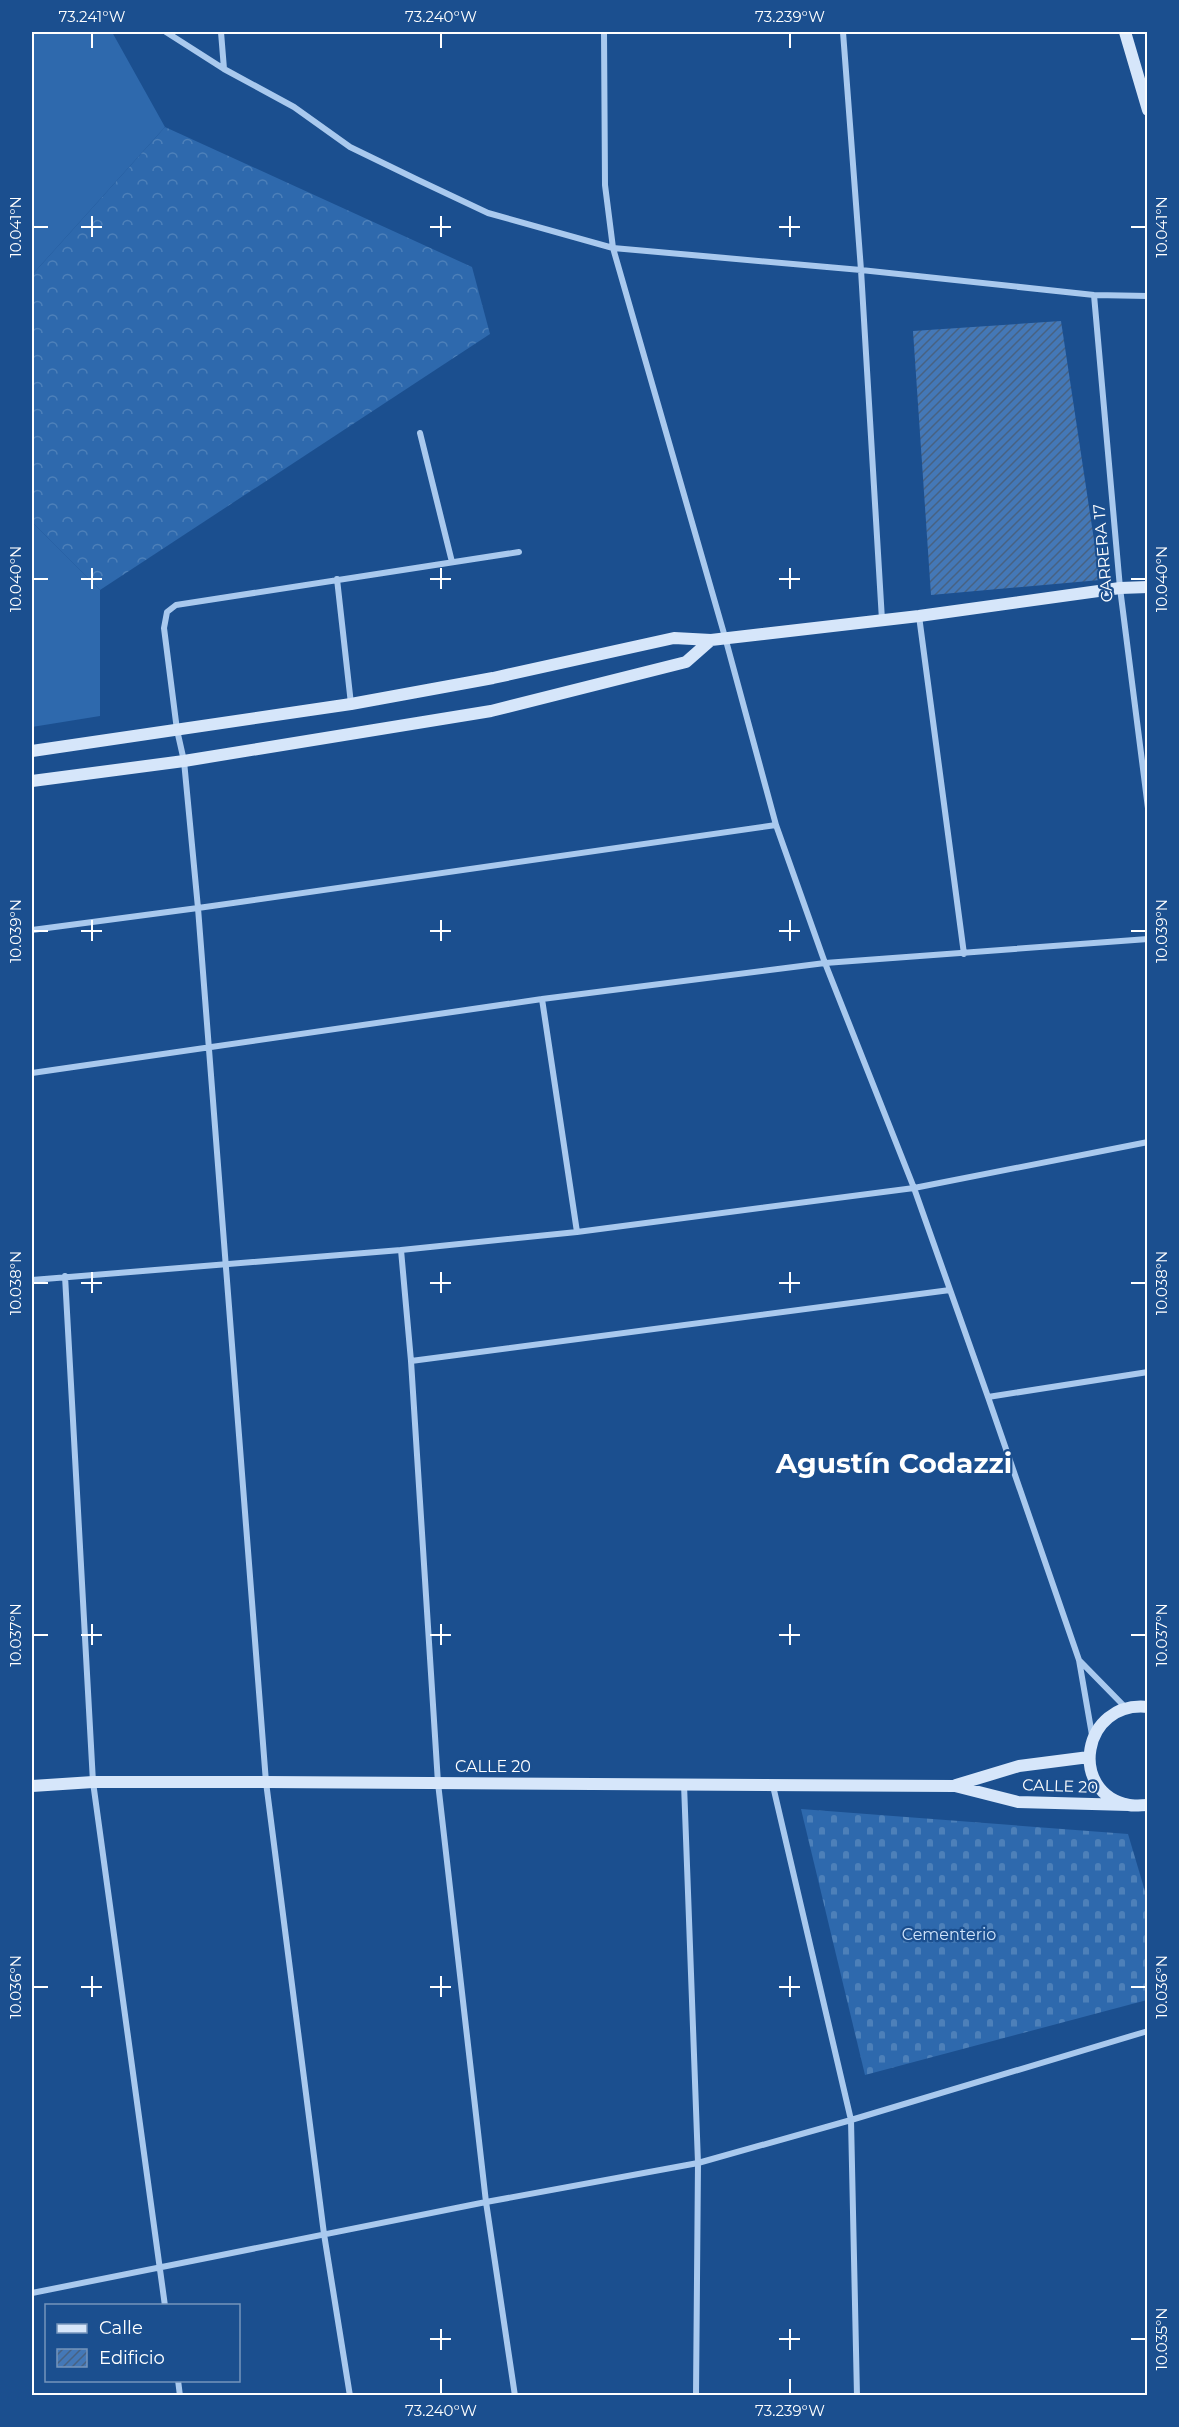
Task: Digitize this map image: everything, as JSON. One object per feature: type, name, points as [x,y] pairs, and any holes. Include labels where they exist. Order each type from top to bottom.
[{"type":"street","points":[[166,32],[224,69],[294,107],[350,147],[488,213],[613,248],[861,270],[1095,295],[1148,296]]},
{"type":"street","points":[[220,32],[224,69]]},
{"type":"street","points":[[603,32],[605,185],[613,248],[776,825],[825,963],[914,1188],[1079,1660],[1092,1736],[1089,1757],[1094,1779],[1108,1796],[1129,1805]]},
{"type":"street","points":[[843,32],[861,270],[882,620]]},
{"type":"street","points":[[1125,32],[1148,110]]},
{"type":"street","name":"CARRERA 17","points":[[1095,295],[1120,588],[1148,808]]},
{"type":"street","points":[[420,433],[452,562]]},
{"type":"street","points":[[350,2396],[324,2234],[266,1782],[198,908],[184,761],[177,730],[164,628],[167,612],[176,605],[519,552]]},
{"type":"street","points":[[337,579],[351,704]]},
{"type":"street","points":[[32,751],[351,704],[493,678],[674,638],[711,640],[919,616],[1120,588],[1148,587]]},
{"type":"street","points":[[919,616],[964,954]]},
{"type":"street","points":[[32,781],[184,761],[491,711],[686,662],[711,640]]},
{"type":"street","points":[[32,930],[776,825]]},
{"type":"street","points":[[32,1073],[542,999],[825,963],[1148,939]]},
{"type":"street","points":[[542,999],[577,1232]]},
{"type":"street","points":[[32,1280],[401,1250],[577,1232],[914,1188],[1148,1142]]},
{"type":"street","points":[[401,1250],[411,1361],[438,1783],[486,2202],[515,2396]]},
{"type":"street","points":[[65,1276],[93,1782],[165,2304]]},
{"type":"street","points":[[411,1361],[950,1290]]},
{"type":"street","points":[[988,1396],[1148,1372]]},
{"type":"street","points":[[1079,1660],[1126,1708]]},
{"type":"street","points":[[1092,1736],[1106,1718],[1126,1708],[1148,1707]]},
{"type":"street","name":"CALLE 20","points":[[955,1786],[1019,1766],[1089,1757]]},
{"type":"street","name":"CALLE 20","points":[[32,1786],[93,1782],[683,1782],[773,1786],[955,1786],[1018,1802],[1148,1805]]},
{"type":"street","points":[[683,1782],[698,2163],[696,2396]]},
{"type":"street","points":[[773,1786],[851,2120],[856,2396]]},
{"type":"street","points":[[32,2293],[486,2202],[698,2163],[851,2120],[1148,2031]]},
{"type":"green space","points":[[32,32],[112,32],[165,127],[32,275]]},
{"type":"green space","points":[[165,127],[472,267],[490,334],[100,590],[32,522],[32,275]]},
{"type":"green space","points":[[32,522],[100,590],[100,716],[32,727]]},
{"type":"green space","name":"Cementerio","points":[[801,1809],[1128,1834],[1147,1898],[1147,2000],[865,2075]]},
{"type":"building","points":[[1061,321],[1100,580],[931,595],[913,331]]},
{"type":"district","name":"Agustín Codazzi","points":[[894,1463]]}]
